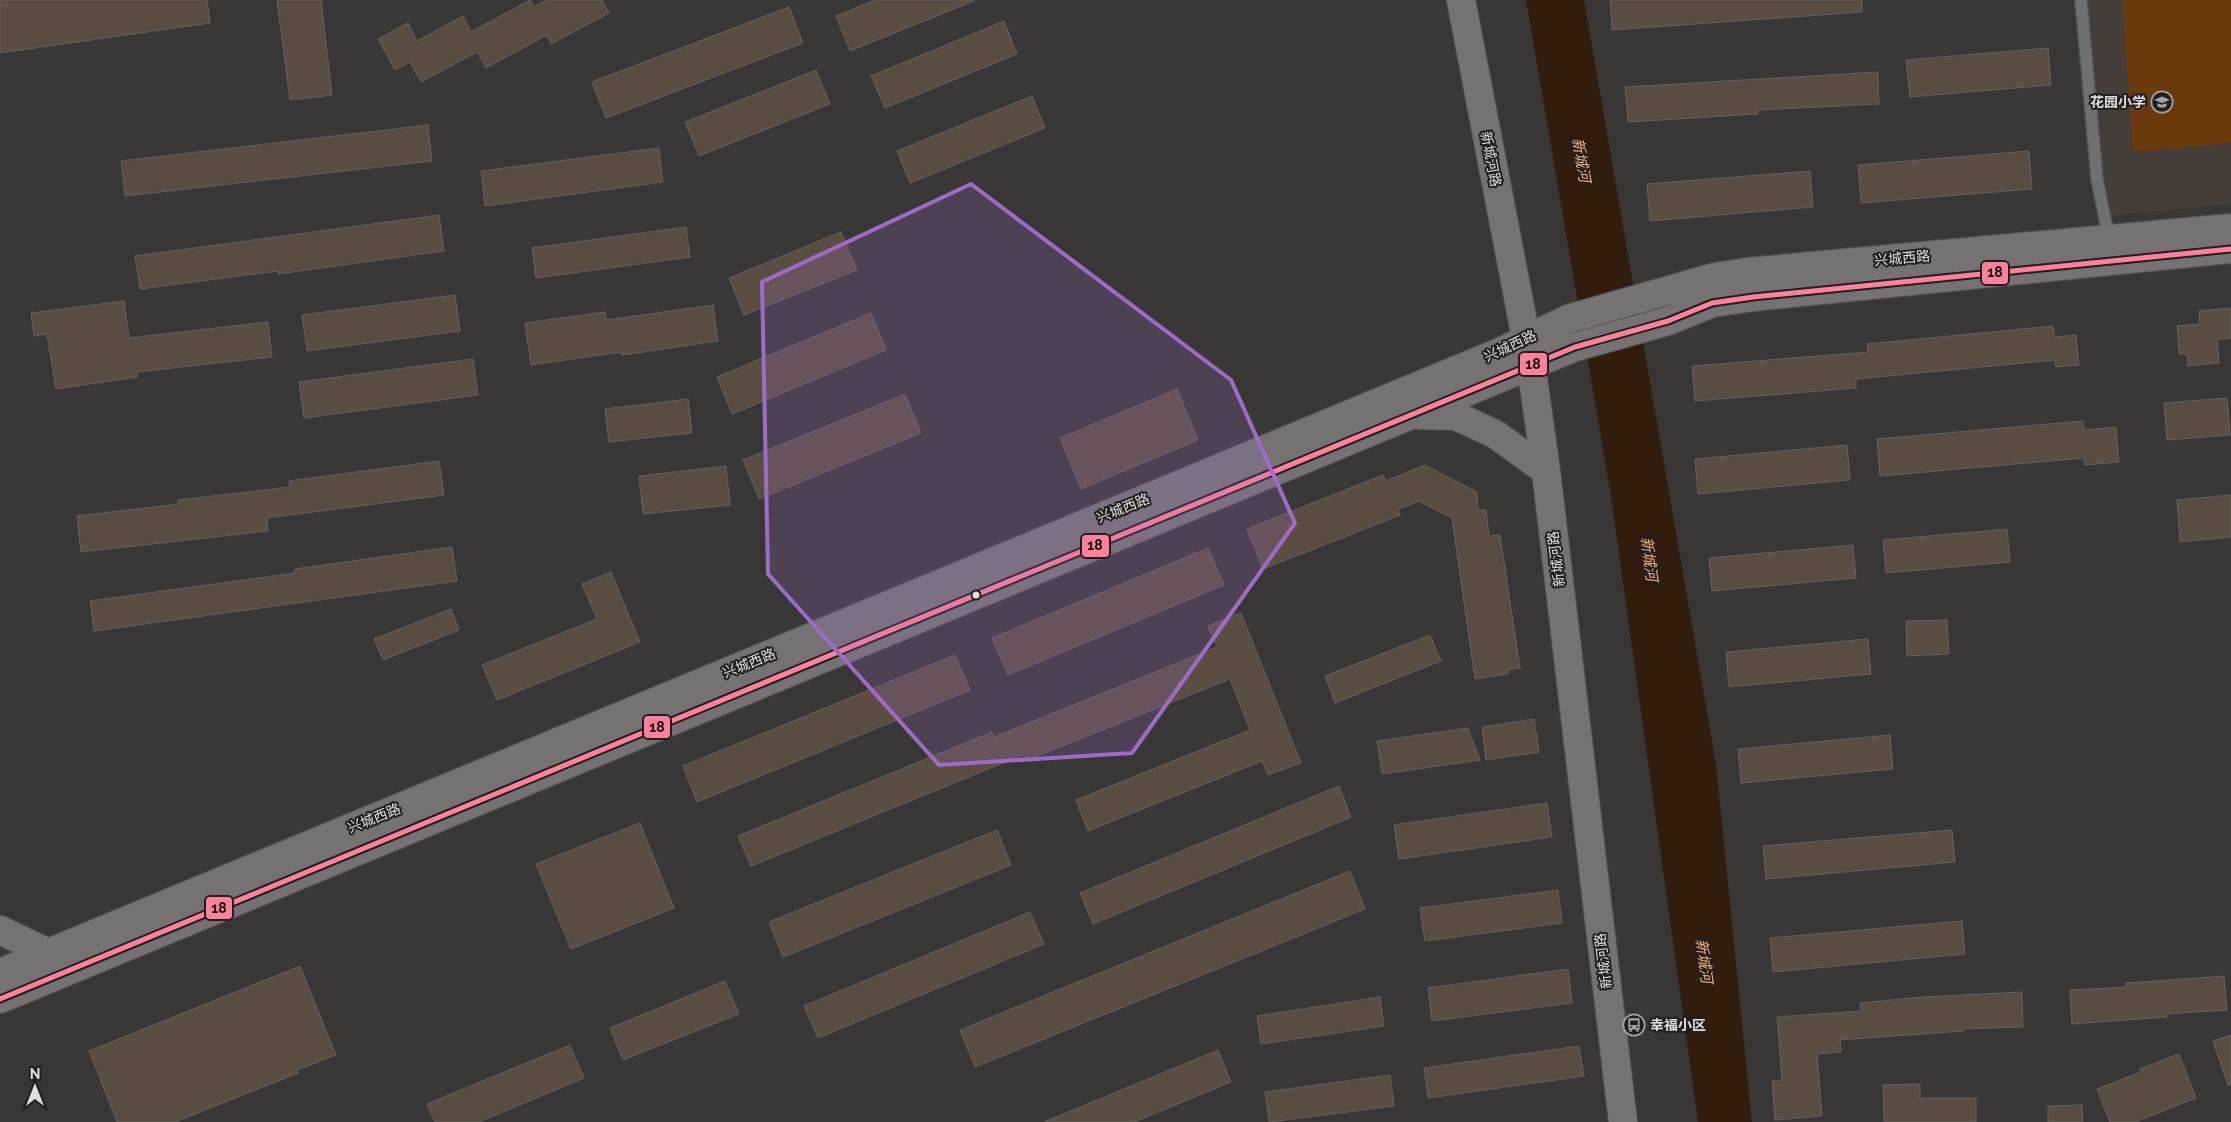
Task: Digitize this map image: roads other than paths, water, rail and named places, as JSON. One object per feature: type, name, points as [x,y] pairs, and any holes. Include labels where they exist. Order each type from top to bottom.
[{"type":"street","name":"新城河路","points":[[1461,0],[1528,352],[1546,471],[1623,1122]]},
{"type":"street","name":"兴城西路","points":[[0,999],[50,965],[1500,352],[1528,352],[1575,347],[1652,326],[1712,303],[2111,250],[2231,228]]},
{"type":"street","name":"兴城西路","points":[[0,973],[50,965],[1407,415],[1528,352],[1568,319],[1715,277],[1747,272],[2111,250],[2231,249]]},
{"type":"street","points":[[1407,415],[1456,416],[1495,434],[1546,471]]},
{"type":"street","points":[[0,930],[50,965],[0,1020]]},
{"type":"lane","points":[[2081,0],[2097,179],[2111,250]]},
{"type":"water","name":"新城河","points":[[1526,0],[1584,0],[1716,764],[1752,1122],[1698,1122],[1611,496]]},
{"type":"place","name":"花园小学","points":[[2162,102]]},
{"type":"place","name":"幸福小区","points":[[1634,1025]]}]
